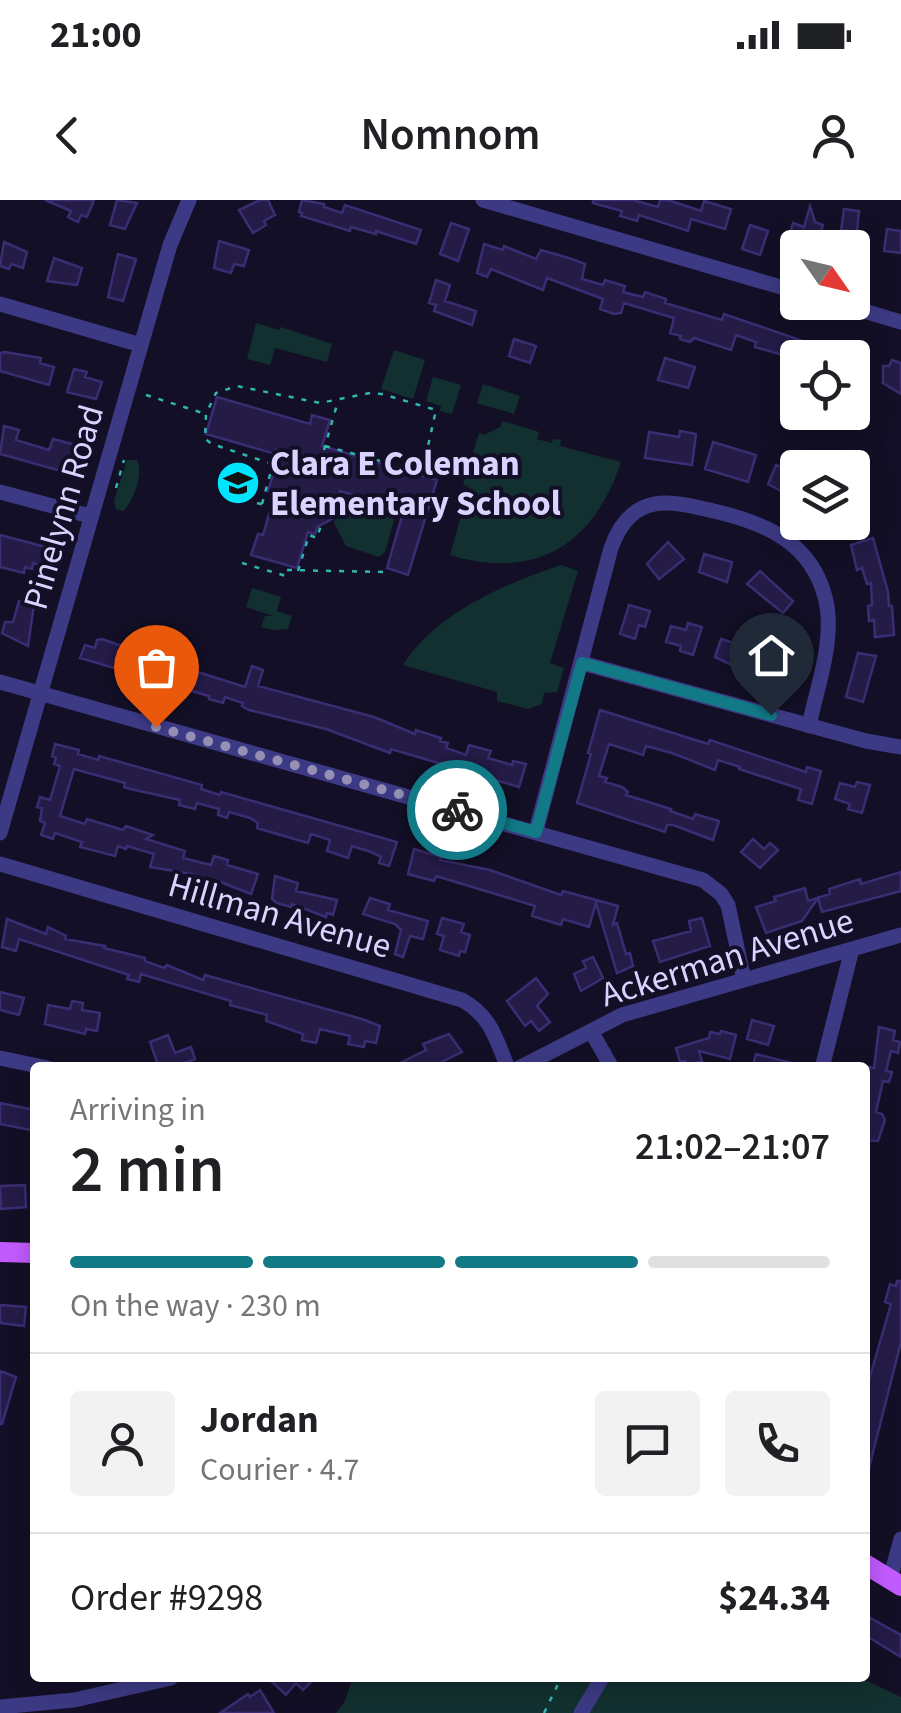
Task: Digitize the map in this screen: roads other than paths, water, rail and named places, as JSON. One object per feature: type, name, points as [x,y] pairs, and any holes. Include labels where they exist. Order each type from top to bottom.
[{"type":"main road","points":[[0,1252],[30,1251]]},
{"type":"main road","points":[[870,1567],[896,1582]]},
{"type":"street","name":"Pinelynn Road","points":[[0,833],[170,244],[189,200]]},
{"type":"street","points":[[483,200],[780,287]]},
{"type":"street","points":[[0,304],[141,345]]},
{"type":"street","points":[[870,313],[901,322]]},
{"type":"street","points":[[0,492],[90,516]]},
{"type":"street","points":[[536,832],[611,548],[628,517],[650,504],[675,502],[750,520],[785,537],[800,551],[821,584],[828,637],[808,726]]},
{"type":"street","points":[[582,663],[808,726],[901,747]]},
{"type":"street","points":[[0,682],[703,880],[728,905],[744,980]]},
{"type":"street","name":"Hillman Avenue","points":[[0,864],[462,1000],[484,1015],[492,1026],[506,1062]]},
{"type":"street","name":"Ackerman Avenue","points":[[530,1062],[622,1015],[901,935]]},
{"type":"street","points":[[824,1062],[852,949]]},
{"type":"street","points":[[591,1030],[609,1062]]},
{"type":"street","points":[[0,1058],[30,1064]]},
{"type":"street","points":[[896,1582],[901,1539]]},
{"type":"street","points":[[0,1707],[74,1700],[153,1682]]},
{"type":"street","points":[[581,1713],[600,1682]]},
{"type":"place","name":"Clara E Coleman Elementary School","points":[[238,483]]}]
